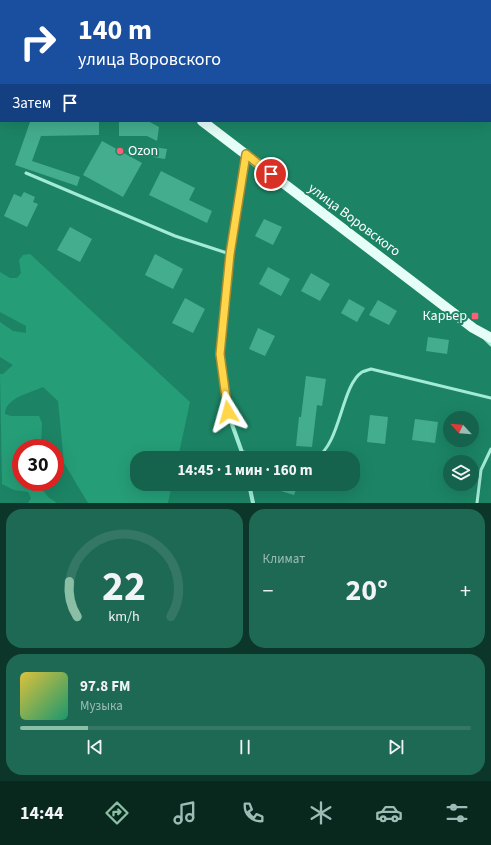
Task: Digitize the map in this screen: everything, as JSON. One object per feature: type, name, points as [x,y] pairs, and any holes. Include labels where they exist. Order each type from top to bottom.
[{"type":"main road","name":"улица Воровского","points":[[203,122],[473,328],[491,338]]},
{"type":"street","points":[[242,451],[228,412],[220,354],[230,254],[246,154]]},
{"type":"street","points":[[250,491],[253,503]]},
{"type":"lane","points":[[26,173],[175,236],[230,254]]},
{"type":"lane","points":[[473,328],[491,345]]},
{"type":"lane","points":[[325,451],[332,437],[352,386],[361,372],[370,369],[491,398]]},
{"type":"lane","points":[[477,503],[481,470],[491,449]]},
{"type":"green space","points":[[30,254],[190,402],[180,451],[130,451],[130,491],[171,491],[168,503],[88,503],[64,463],[64,439],[62,439],[58,401],[43,387],[19,397],[6,408],[5,414],[11,416],[39,416],[42,423],[41,439],[12,439],[12,489],[2,484],[0,374],[3,374],[13,365],[0,357],[0,322],[13,331],[26,333],[26,326],[0,312],[0,272],[10,278],[17,278],[21,273],[19,260],[23,255]]},
{"type":"green space","points":[[21,491],[44,491],[48,497],[57,503],[28,503],[31,498],[28,492]]},
{"type":"building","points":[[30,122],[99,122],[99,135],[41,136],[32,161],[80,177],[77,186],[15,165]]},
{"type":"building","points":[[119,122],[150,122],[159,127],[157,141],[147,136],[119,136]]},
{"type":"building","points":[[102,141],[142,163],[123,197],[83,175]]},
{"type":"building","points":[[154,147],[167,149],[165,159],[153,157]]},
{"type":"building","points":[[161,171],[195,188],[189,200],[212,211],[207,223],[149,195]]},
{"type":"building","points":[[24,192],[35,197],[33,202],[38,204],[27,227],[4,216],[14,194],[21,197]]},
{"type":"building","points":[[264,219],[282,227],[273,245],[255,236]]},
{"type":"building","points":[[70,227],[92,239],[80,262],[57,250]]},
{"type":"building","points":[[155,254],[183,269],[173,289],[145,275]]},
{"type":"building","points":[[268,267],[290,279],[281,296],[259,284]]},
{"type":"building","points":[[311,273],[330,284],[320,301],[301,291]]},
{"type":"building","points":[[185,298],[205,309],[193,333],[172,323]]},
{"type":"building","points":[[349,299],[365,308],[357,322],[341,313]]},
{"type":"building","points":[[378,300],[397,311],[389,325],[369,315]]},
{"type":"building","points":[[258,328],[275,336],[265,356],[249,349]]},
{"type":"building","points":[[428,337],[449,340],[447,354],[426,351]]},
{"type":"building","points":[[306,376],[326,379],[322,406],[317,405],[312,447],[296,446]]},
{"type":"building","points":[[370,415],[388,417],[385,444],[367,442]]},
{"type":"building","points":[[415,419],[438,422],[435,443],[412,440]]},
{"type":"building","points":[[281,491],[295,491],[294,495]]},
{"type":"place","name":"Ozon","points":[[120,151]]},
{"type":"place","name":"Карьер","points":[[475,316]]},
{"type":"route","points":[[228,412],[220,354],[230,254],[246,154],[271,174]]}]
